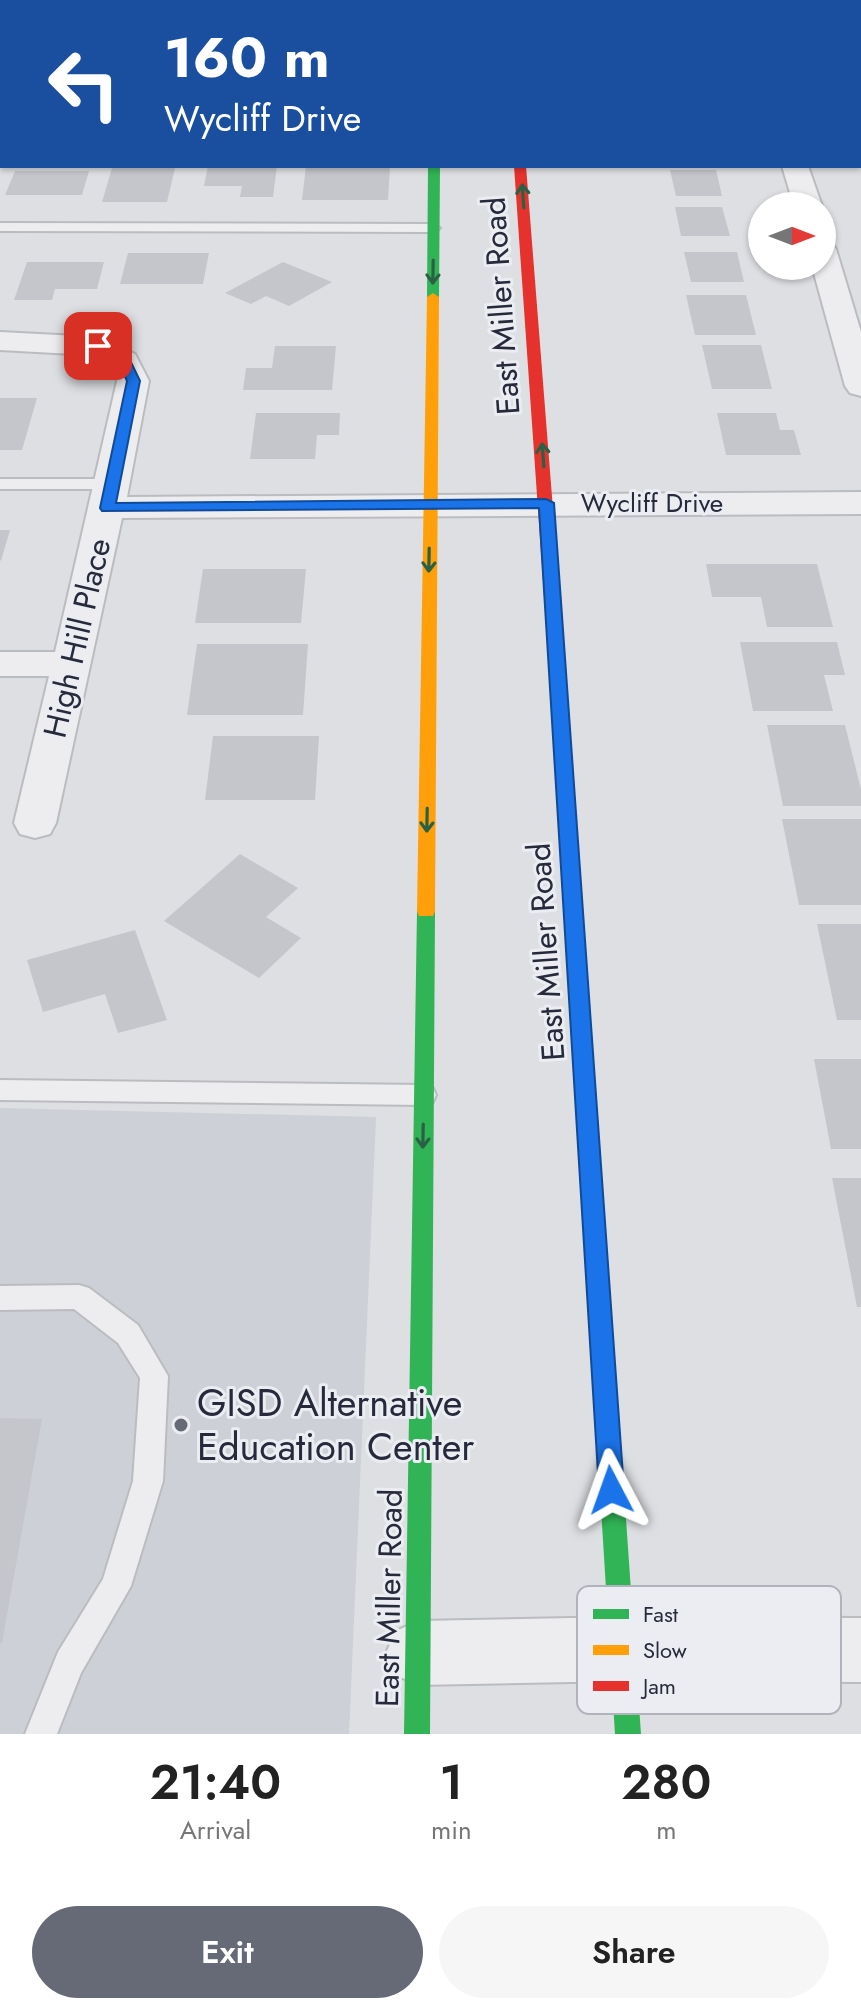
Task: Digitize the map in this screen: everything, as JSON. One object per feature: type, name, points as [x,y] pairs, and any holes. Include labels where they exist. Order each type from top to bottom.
[{"type":"main road","name":"East Miller Road","points":[[417,1734],[434,168]]},
{"type":"main road","name":"East Miller Road","points":[[520,168],[546,503],[618,1586]]},
{"type":"main road","name":"East Miller Road","points":[[627,1714],[628,1734]]},
{"type":"street","points":[[796,168],[803,192]]},
{"type":"street","points":[[832,280],[859,369]]},
{"type":"street","name":"High Hill Place","points":[[0,341],[98,346],[124,361],[133,381],[110,496],[35,823]]},
{"type":"street","name":"Wycliff Drive","points":[[110,496],[430,504],[861,503]]},
{"type":"street","points":[[0,664],[70,664]]},
{"type":"street","points":[[418,1653],[577,1650]]},
{"type":"street","points":[[841,1650],[861,1650]]},
{"type":"lane","points":[[0,227],[433,228]]},
{"type":"lane","points":[[0,484],[110,496]]},
{"type":"lane","points":[[0,1090],[424,1095]]},
{"type":"lane","points":[[0,1298],[79,1297],[128,1334],[154,1376],[148,1481],[116,1586],[69,1663],[41,1734]]},
{"type":"shaded area","name":"GISD Alternative Education Center","points":[[0,1108],[376,1117],[349,1734],[0,1734]]},
{"type":"building","points":[[112,168],[175,168],[167,202],[102,202]]},
{"type":"building","points":[[208,168],[277,168],[273,197],[240,197],[242,186],[204,186]]},
{"type":"building","points":[[306,168],[390,168],[388,200],[302,200]]},
{"type":"building","points":[[670,170],[716,170],[722,196],[676,196]]},
{"type":"building","points":[[15,171],[89,171],[82,195],[5,195]]},
{"type":"building","points":[[675,207],[722,207],[730,236],[681,236]]},
{"type":"building","points":[[684,252],[737,252],[744,282],[691,282]]},
{"type":"building","points":[[128,253],[209,253],[203,284],[120,284]]},
{"type":"building","points":[[27,262],[104,262],[97,289],[55,289],[52,300],[14,300]]},
{"type":"building","points":[[283,262],[332,282],[289,306],[266,296],[251,304],[225,293]]},
{"type":"building","points":[[686,295],[746,295],[756,335],[695,335]]},
{"type":"building","points":[[702,345],[761,345],[772,389],[712,389]]},
{"type":"building","points":[[275,346],[336,346],[332,390],[243,390],[246,368],[272,368]]},
{"type":"building","points":[[0,398],[37,398],[22,450],[0,450]]},
{"type":"building","points":[[256,413],[340,413],[339,435],[317,435],[315,459],[250,459]]},
{"type":"building","points":[[717,413],[776,413],[780,430],[794,430],[801,455],[726,455]]},
{"type":"building","points":[[0,530],[10,530],[1,561],[0,560]]},
{"type":"building","points":[[706,564],[817,564],[833,627],[767,627],[761,597],[712,597]]},
{"type":"building","points":[[203,569],[306,569],[301,623],[195,623]]},
{"type":"building","points":[[740,642],[837,642],[845,675],[824,675],[833,711],[753,711]]},
{"type":"building","points":[[197,644],[308,644],[303,715],[187,715]]},
{"type":"building","points":[[767,725],[845,725],[861,789],[861,806],[783,806]]},
{"type":"building","points":[[213,736],[319,736],[315,800],[205,800]]},
{"type":"building","points":[[782,819],[861,819],[861,905],[799,905]]},
{"type":"building","points":[[240,854],[298,888],[266,917],[301,938],[259,978],[164,921]]},
{"type":"building","points":[[817,924],[861,924],[861,1020],[837,1020]]},
{"type":"building","points":[[135,930],[167,1020],[118,1033],[105,994],[43,1012],[27,960]]},
{"type":"building","points":[[814,1059],[861,1059],[861,1149],[831,1149]]},
{"type":"building","points":[[832,1178],[861,1178],[861,1307],[857,1307]]},
{"type":"building","points":[[0,1418],[42,1419],[2,1643],[0,1643]]},
{"type":"traffic: fast","points":[[433,297],[434,168]]},
{"type":"traffic: fast","points":[[417,1734],[426,911]]},
{"type":"traffic: fast","points":[[594,1218],[618,1586]]},
{"type":"traffic: fast","points":[[627,1714],[628,1734]]},
{"type":"traffic: slow","points":[[426,911],[433,297]]},
{"type":"traffic: slow","points":[[554,624],[594,1218]]},
{"type":"traffic: jam","points":[[520,168],[554,624]]},
{"type":"place","name":"GISD Alternative Education Center","points":[[181,1425]]},
{"type":"route","points":[[98,346],[124,361],[133,381],[107,508],[546,503],[611,1490]]}]
